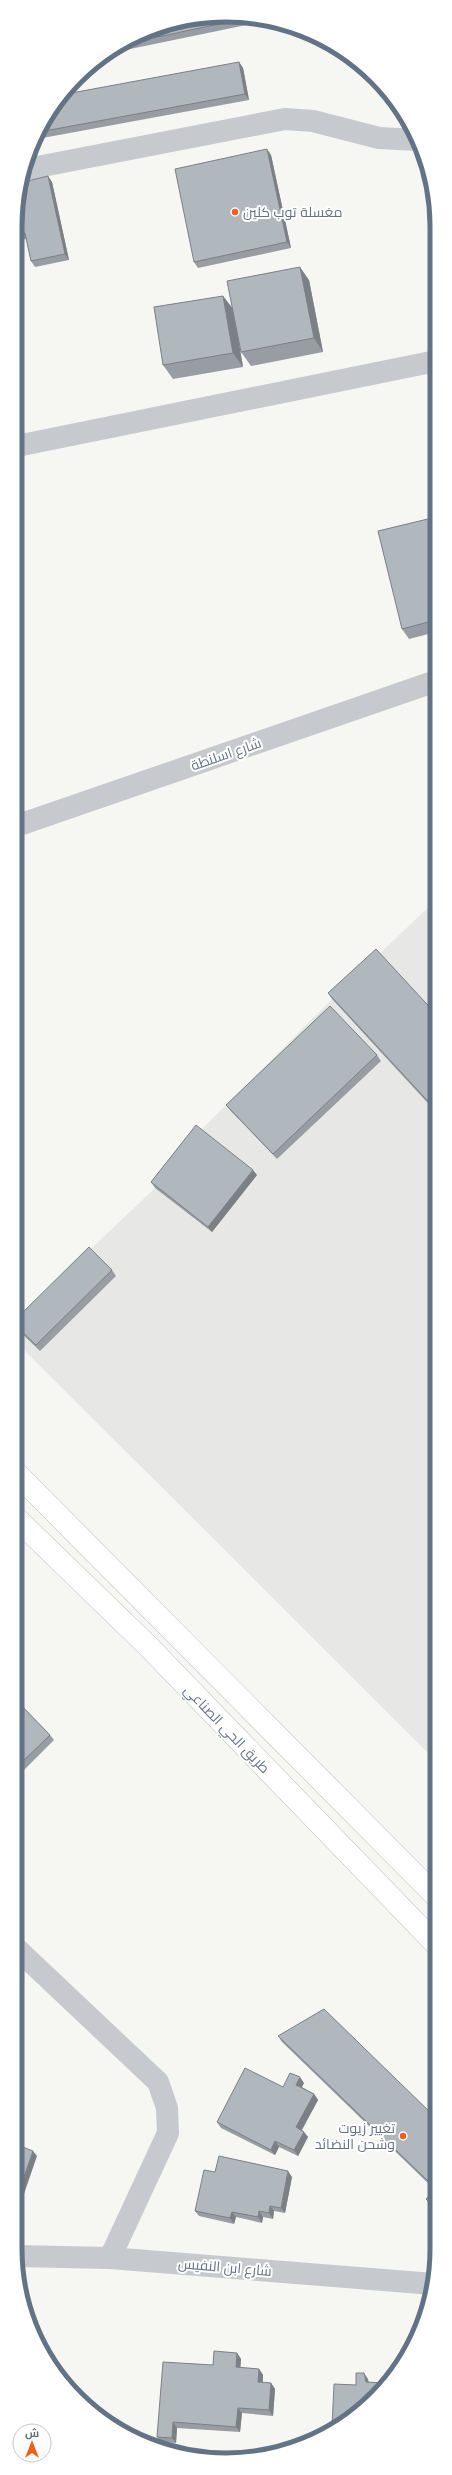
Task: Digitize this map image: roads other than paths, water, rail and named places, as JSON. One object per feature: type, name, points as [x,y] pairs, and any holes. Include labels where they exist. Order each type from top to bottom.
[{"type":"highway","points":[[22,1479],[430,1889]]},
{"type":"highway","name":"طريق الحي الصناعي","points":[[22,1524],[148,1646],[430,1938]]},
{"type":"street","points":[[30,168],[285,119],[313,120],[379,138],[411,140]]},
{"type":"street","points":[[22,445],[430,362]]},
{"type":"street","name":"شارع اسلنطة","points":[[22,824],[430,683]]},
{"type":"street","points":[[22,1954],[158,2082],[167,2108],[168,2133],[110,2258]]},
{"type":"street","name":"شارع ابن النفيس","points":[[22,2256],[110,2258],[427,2284]]},
{"type":"place","name":"مغسلة توب كلين","points":[[235,212]]},
{"type":"place","name":"تغيير زيوت وشحن النضائد","points":[[403,2136]]}]
